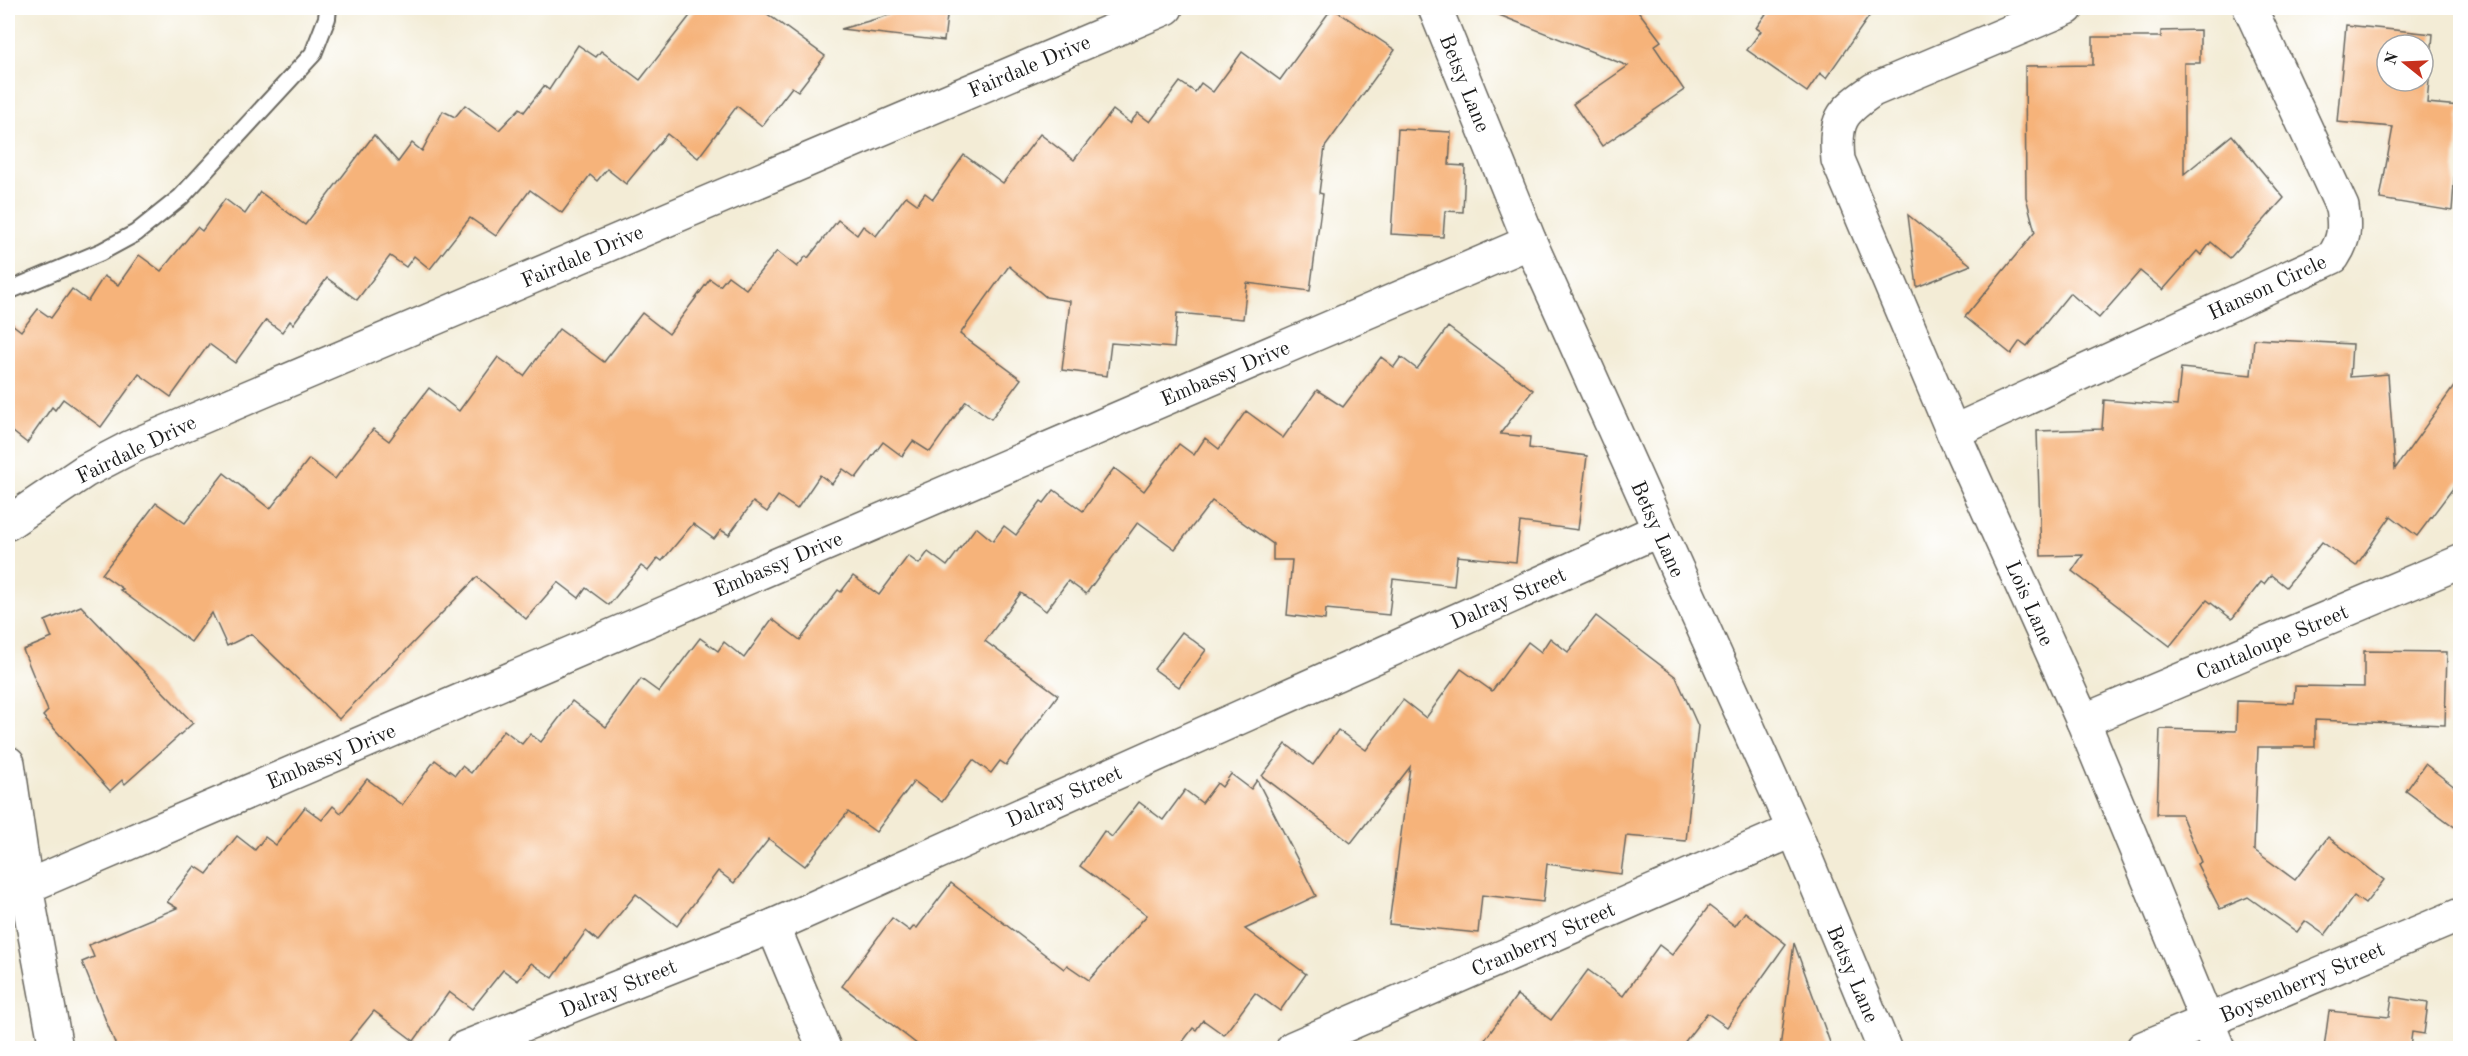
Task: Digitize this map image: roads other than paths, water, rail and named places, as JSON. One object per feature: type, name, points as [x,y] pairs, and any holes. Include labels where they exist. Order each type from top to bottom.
[{"type":"street","name":"Fairdale Drive","points":[[8,523],[85,471],[131,447],[1166,8]]},
{"type":"street","name":"Betsy Lane","points":[[1435,8],[1530,242],[1794,831],[1884,1048]]},
{"type":"street","name":"Lois Lane","points":[[2067,8],[1873,90],[1845,113],[1838,123],[1836,137],[1838,160],[1953,432],[2083,721],[2212,1036]]},
{"type":"street","name":"Hanson Circle","points":[[1953,432],[2333,257],[2342,243],[2345,222],[2342,207],[2250,8]]},
{"type":"street","name":"Embassy Drive","points":[[26,887],[1530,242]]},
{"type":"street","name":"Dalray Street","points":[[464,1048],[773,926],[1659,530]]},
{"type":"street","name":"Cantaloupe Street","points":[[2083,721],[2460,562]]},
{"type":"street","points":[[8,763],[26,887],[56,1048]]},
{"type":"street","name":"Cranberry Street","points":[[1293,1048],[1794,831]]},
{"type":"street","name":"Boysenberry Street","points":[[2143,1048],[2212,1036],[2460,915]]},
{"type":"street","points":[[773,926],[824,1048]]},
{"type":"lane","points":[[8,291],[101,252],[136,233],[181,197],[313,54],[327,18],[328,8]]}]
